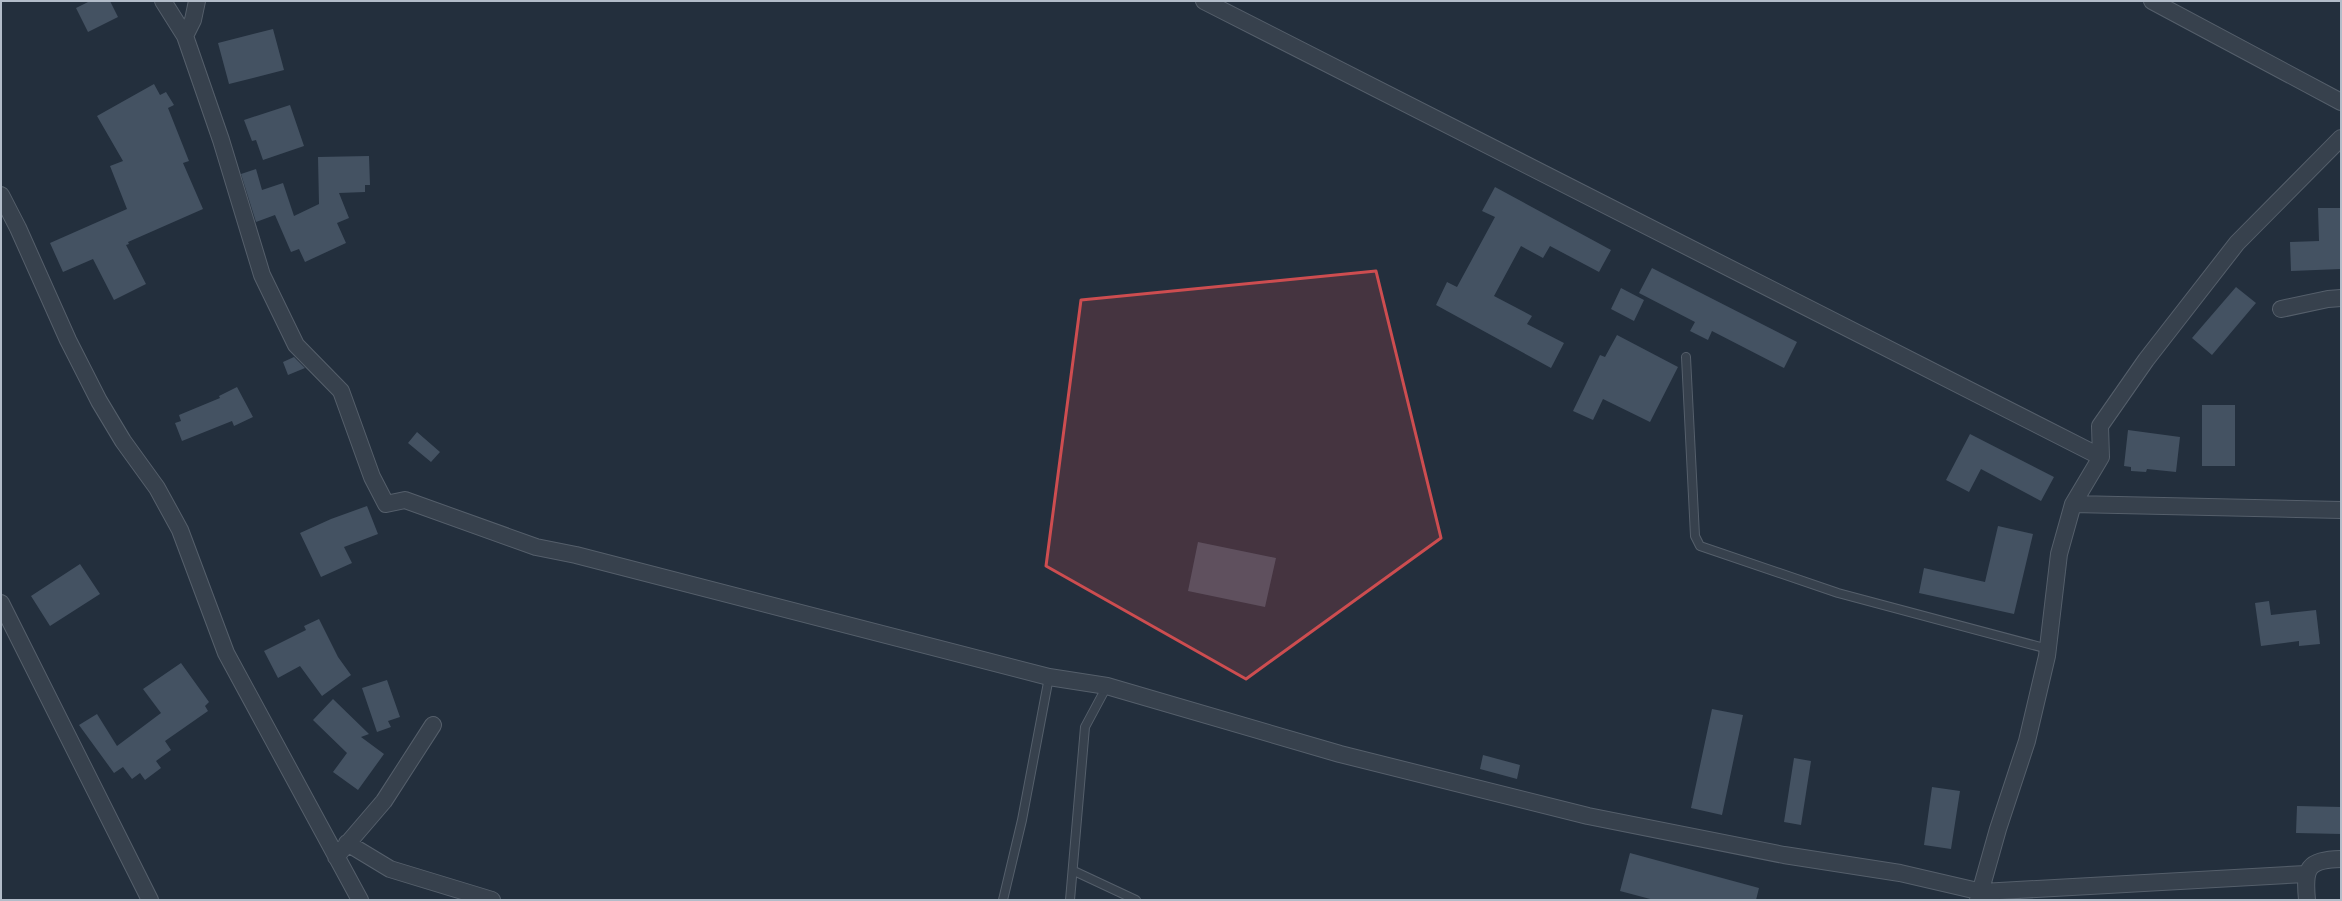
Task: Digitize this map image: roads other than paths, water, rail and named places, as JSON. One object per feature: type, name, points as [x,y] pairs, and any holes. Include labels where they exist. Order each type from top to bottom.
[{"type":"street","points":[[163,1],[185,36],[208,97],[262,275],[296,345],[341,391],[372,478],[386,504],[405,500],[536,547],[576,555],[1049,677],[1107,686],[1340,754],[1588,816],[1784,855],[1900,873],[1980,896],[2306,874]]},
{"type":"street","points":[[185,36],[194,20],[198,1]]},
{"type":"street","points":[[1204,1],[2102,457]]},
{"type":"street","points":[[2152,1],[2341,102]]},
{"type":"street","points":[[1980,896],[1998,829],[2027,741],[2048,649],[2059,554],[2073,504],[2102,457],[2100,426],[2146,360],[2237,243],[2341,138]]},
{"type":"street","points":[[1,195],[18,228],[68,340],[99,401],[123,441],[157,488],[180,530],[226,653],[360,900]]},
{"type":"street","points":[[2281,309],[2328,299],[2341,298]]},
{"type":"street","points":[[2073,504],[2341,510]]},
{"type":"street","points":[[1,603],[150,900]]},
{"type":"street","points":[[336,857],[384,801],[433,725]]},
{"type":"street","points":[[347,843],[390,869],[492,900]]},
{"type":"street","points":[[2307,900],[2306,874],[2312,864],[2317,861],[2341,859]]},
{"type":"lane","points":[[1686,357],[1695,536],[1700,546],[1838,593],[2048,649]]},
{"type":"lane","points":[[1003,900],[1022,820],[1049,677]]},
{"type":"lane","points":[[1070,900],[1074,871],[1085,727],[1107,686]]},
{"type":"lane","points":[[1074,871],[1136,900]]}]
